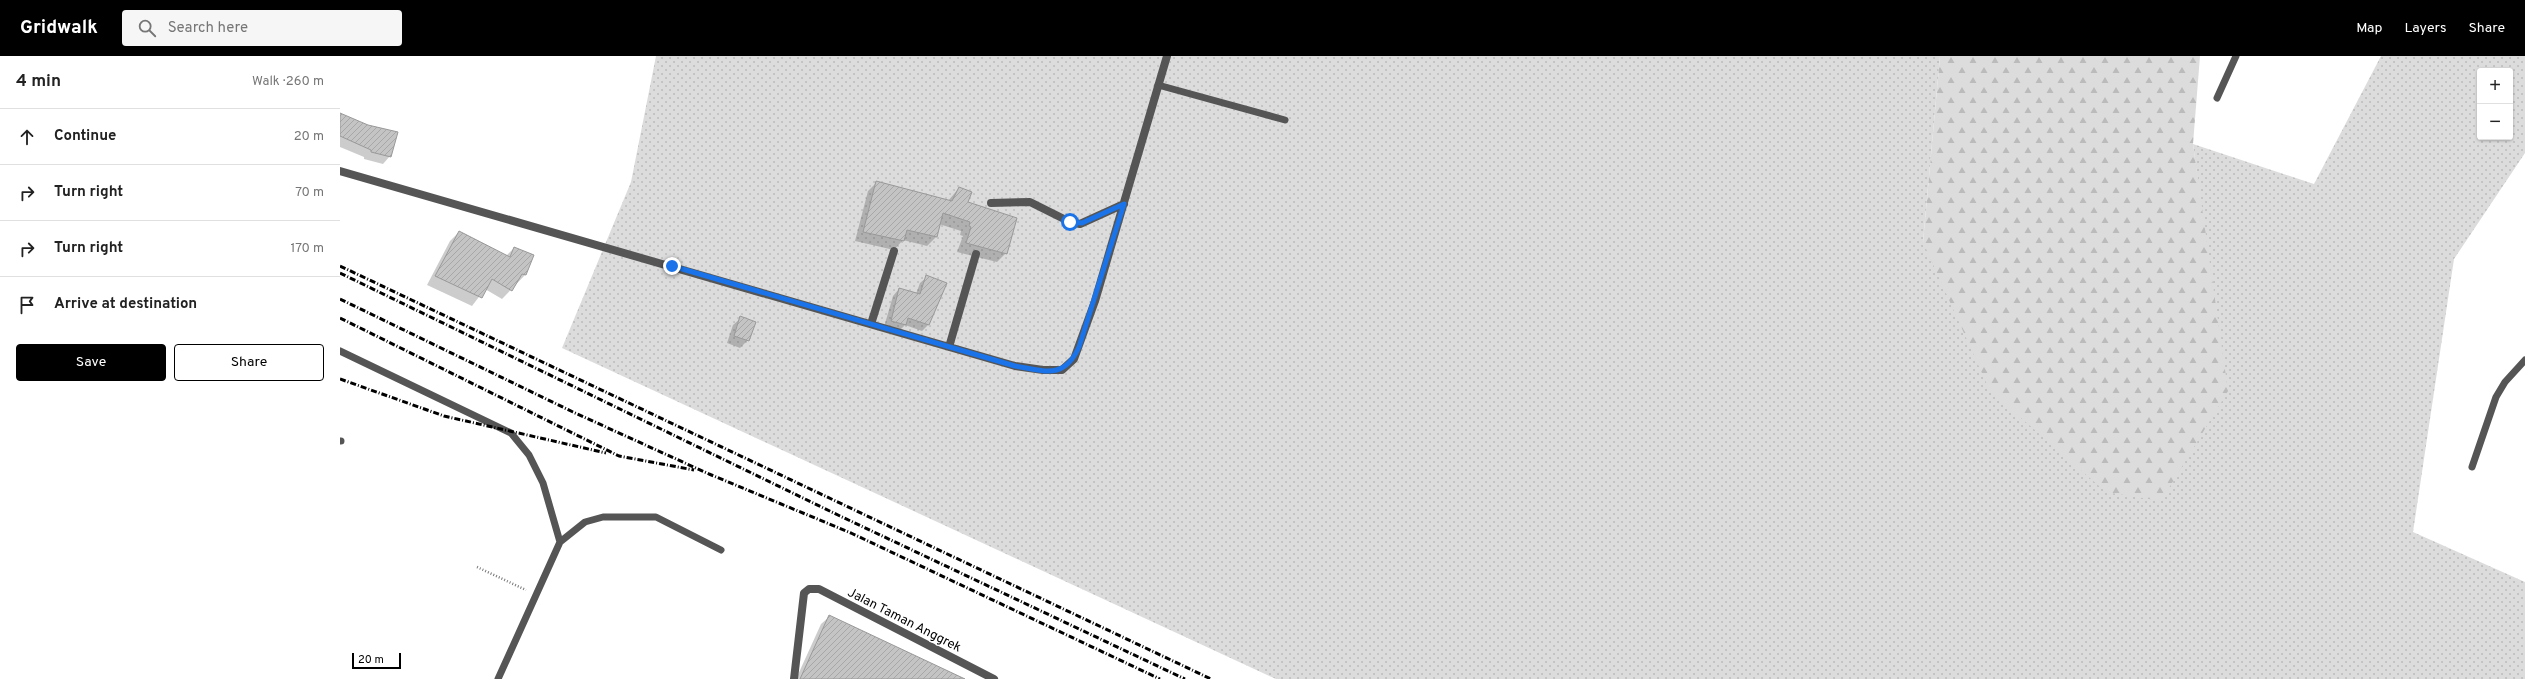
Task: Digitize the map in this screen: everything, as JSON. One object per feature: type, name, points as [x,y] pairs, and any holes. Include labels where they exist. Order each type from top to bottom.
[{"type":"street","points":[[340,171],[1015,366],[1043,370],[1062,370],[1071,363],[1079,347],[1095,301],[1167,56]]},
{"type":"street","points":[[991,203],[1030,202],[1070,222],[1080,224],[1124,204]]},
{"type":"street","points":[[871,324],[894,251]]},
{"type":"street","points":[[949,347],[976,254]]},
{"type":"street","name":"Jalan Taman Anggrek","points":[[794,679],[804,593],[809,589],[819,589],[994,679]]},
{"type":"lane","points":[[2217,98],[2236,56]]},
{"type":"lane","points":[[1158,86],[1285,120]]},
{"type":"lane","points":[[340,351],[511,433],[529,455],[543,483],[560,542]]},
{"type":"lane","points":[[2472,467],[2496,397],[2505,382],[2525,360]]},
{"type":"lane","points":[[498,679],[560,542],[585,522],[603,517],[656,517],[721,550]]},
{"type":"path","points":[[477,567],[537,595]]},
{"type":"green space","points":[[656,56],[1940,56],[1923,242],[2207,253],[2193,144],[2314,184],[2381,56],[2525,56],[2525,153],[2454,259],[2413,532],[2525,582],[2525,679],[1276,679],[562,348],[631,182]]},
{"type":"green space","points":[[1940,56],[2200,56],[2193,144],[2228,391],[2161,501],[2106,492],[1990,391],[1923,242]]},
{"type":"building","points":[[340,113],[368,125],[398,132],[391,157],[371,152],[371,150],[340,136]]},
{"type":"building","points":[[876,181],[952,201],[959,187],[972,192],[968,202],[1017,218],[1007,254],[966,243],[971,227],[969,226],[970,222],[943,213],[937,237],[907,230],[904,241],[863,232]]},
{"type":"building","points":[[459,231],[510,257],[514,247],[534,255],[526,275],[522,274],[512,291],[492,279],[482,298],[435,276]]},
{"type":"building","points":[[926,275],[947,283],[929,325],[908,318],[906,325],[891,321],[899,288],[920,294]]},
{"type":"building","points":[[740,316],[756,322],[749,341],[734,336]]},
{"type":"building","points":[[829,615],[965,679],[800,679]]},
{"type":"railway","points":[[340,266],[1211,679]]},
{"type":"railway","points":[[340,273],[840,516],[1185,679]]},
{"type":"railway","points":[[340,299],[573,412],[709,474],[851,533],[1160,679]]},
{"type":"railway","points":[[340,318],[619,456],[694,470]]},
{"type":"railway","points":[[340,379],[444,416],[606,453]]},
{"type":"route","points":[[672,266],[1015,366],[1055,371],[1062,370],[1071,363],[1079,347],[1095,301],[1124,204],[1080,224],[1070,222]]}]
